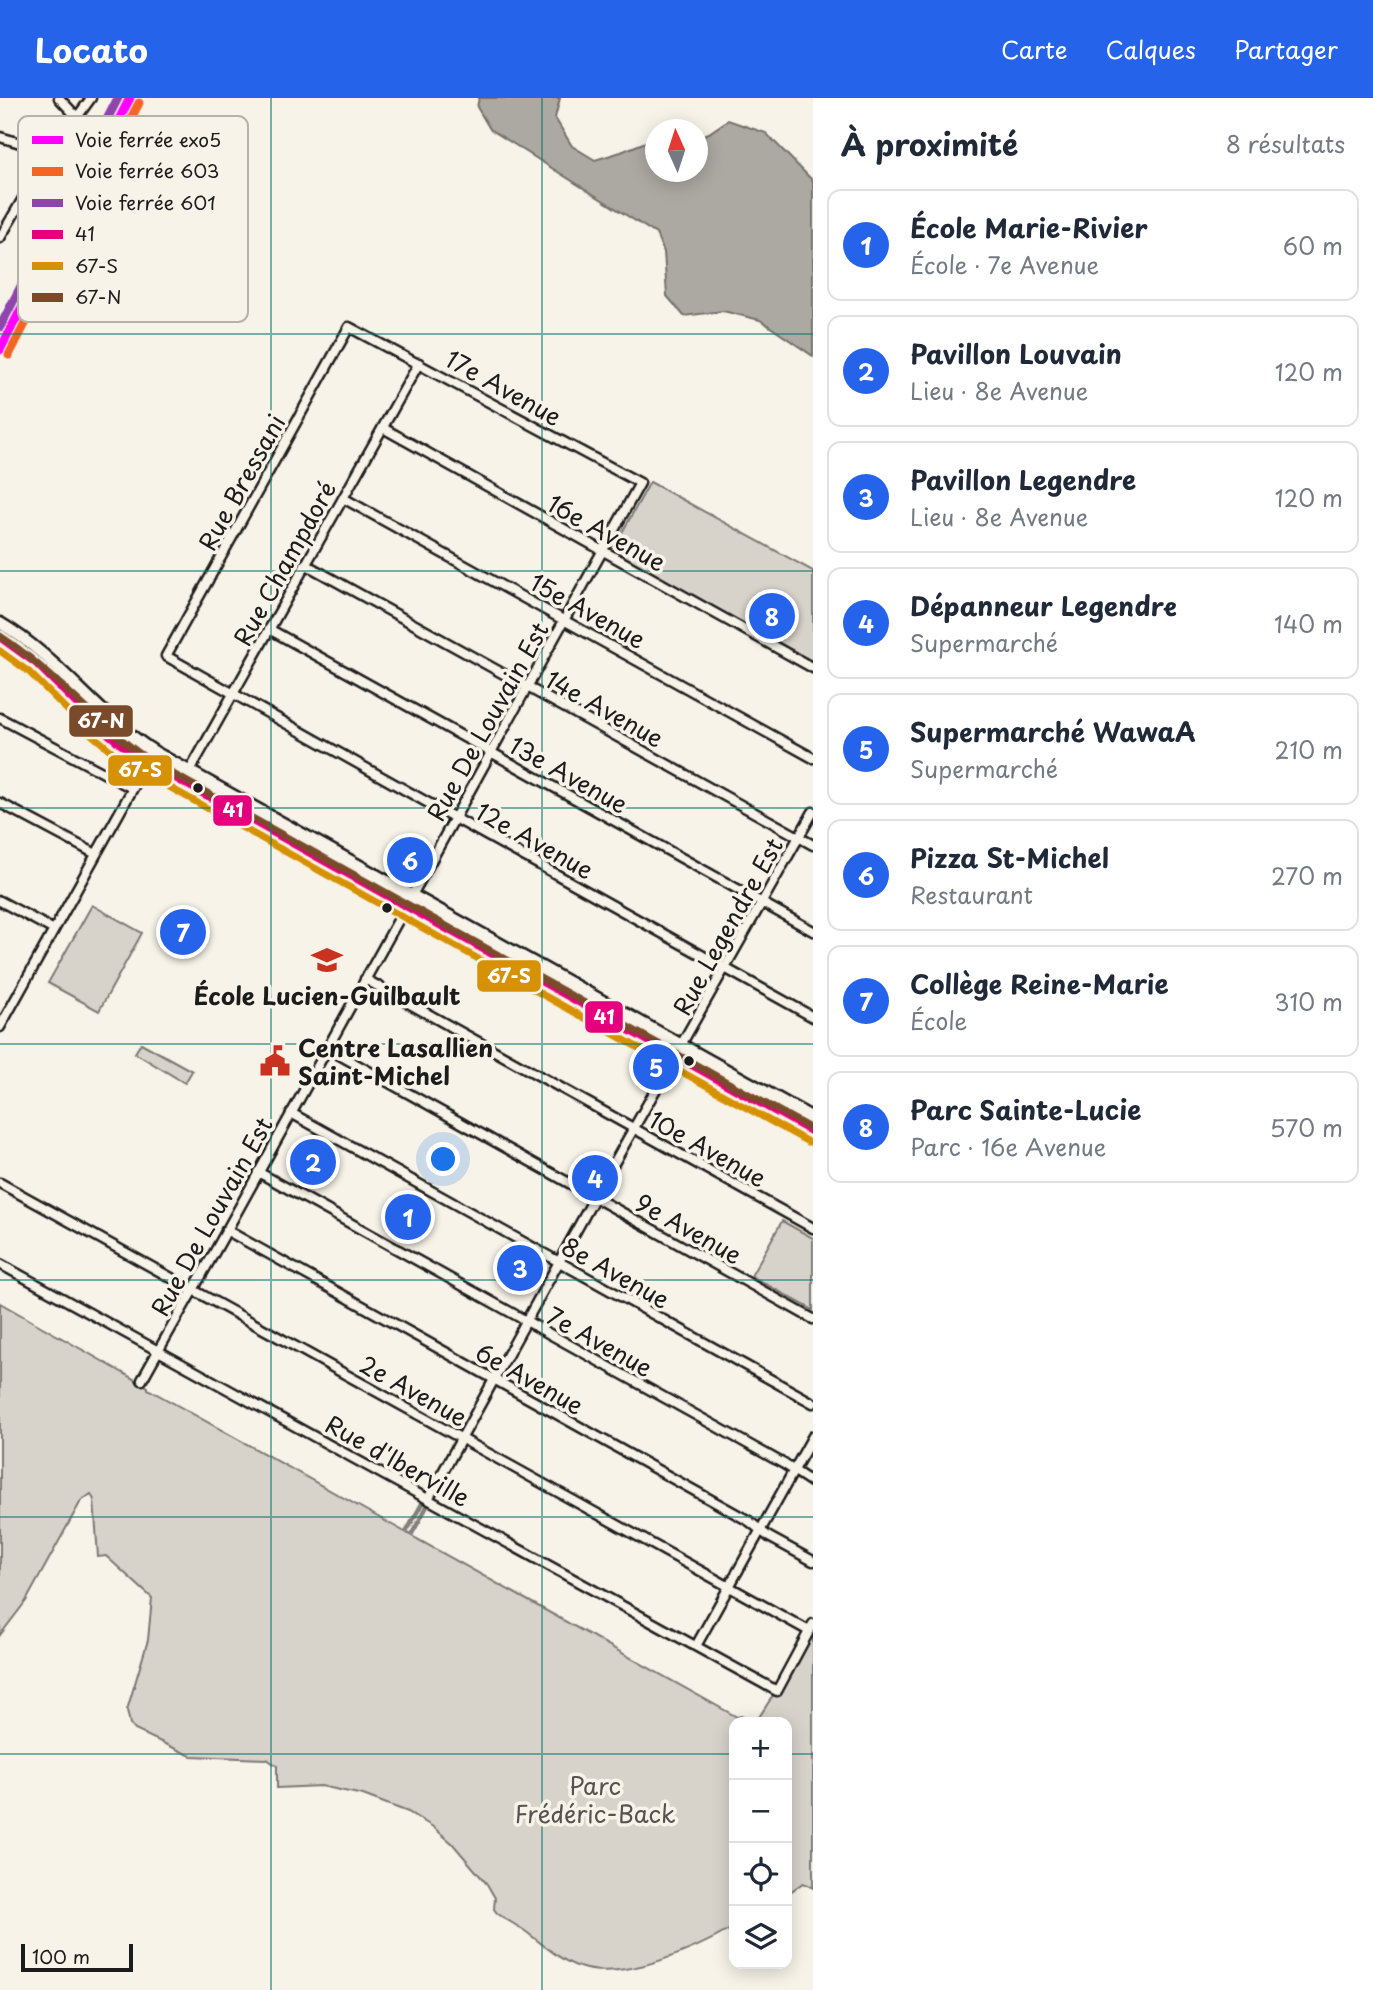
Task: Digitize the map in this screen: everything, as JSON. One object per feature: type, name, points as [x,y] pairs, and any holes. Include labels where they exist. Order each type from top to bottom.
[{"type":"main road","points":[[0,623],[47,656],[102,711],[148,748],[813,1118]]},
{"type":"main road","points":[[0,638],[42,669],[97,725],[147,763],[813,1133]]},
{"type":"street","points":[[59,98],[76,116]]},
{"type":"street","points":[[78,116],[91,98]]},
{"type":"street","points":[[0,137],[18,142]]},
{"type":"street","points":[[0,238],[18,208]]},
{"type":"street","name":"17e Avenue","points":[[349,327],[640,483]]},
{"type":"street","name":"Rue Bressani","points":[[166,656],[349,327]]},
{"type":"street","name":"Rue Champdoré","points":[[183,783],[419,363]]},
{"type":"street","name":"16e Avenue","points":[[383,428],[813,668]]},
{"type":"street","name":"Rue De Louvain Est","points":[[142,1380],[640,483]]},
{"type":"street","name":"15e Avenue","points":[[343,498],[813,758]]},
{"type":"street","name":"14e Avenue","points":[[305,564],[813,845]]},
{"type":"street","name":"13e Avenue","points":[[270,629],[813,931]]},
{"type":"street","name":"12e Avenue","points":[[166,656],[813,1017]]},
{"type":"street","points":[[0,718],[132,788]]},
{"type":"street","points":[[0,1027],[3,1015],[54,930],[147,763]]},
{"type":"street","points":[[0,803],[96,854]]},
{"type":"street","name":"Rue Legendre Est","points":[[428,1499],[525,1321],[813,812]]},
{"type":"street","points":[[0,901],[54,930]]},
{"type":"street","name":"10e Avenue","points":[[365,979],[813,1228]]},
{"type":"street","name":"9e Avenue","points":[[327,1048],[813,1319]]},
{"type":"street","name":"8e Avenue","points":[[291,1113],[813,1403]]},
{"type":"street","name":"7e Avenue","points":[[258,1172],[772,1457],[813,1483]]},
{"type":"street","name":"2e Avenue","points":[[0,1183],[729,1586],[811,1628]]},
{"type":"street","name":"6e Avenue","points":[[226,1230],[749,1521],[813,1561]]},
{"type":"street","name":"Rue d'Iberville","points":[[0,1264],[777,1691],[811,1628]]},
{"type":"street","points":[[696,1646],[813,1436]]},
{"type":"green space","points":[[650,482],[813,571],[813,662],[615,552],[614,547]]},
{"type":"green space","points":[[92,905],[142,933],[99,1011],[48,983]]},
{"type":"green space","points":[[141,1043],[192,1071],[185,1083],[135,1053]]},
{"type":"green space","points":[[782,1221],[813,1238],[813,1310],[751,1276]]},
{"type":"green space","name":"Parc Frédéric-Back","points":[[0,1303],[405,1532],[421,1503],[423,1504],[407,1533],[410,1535],[426,1506],[428,1507],[412,1536],[737,1717],[729,1717],[729,1930],[700,1945],[638,1967],[597,1970],[579,1967],[559,1957],[497,1913],[494,1909],[495,1898],[487,1884],[452,1843],[433,1827],[408,1812],[363,1795],[321,1786],[277,1788],[277,1766],[267,1759],[191,1756],[135,1730],[130,1724],[127,1710],[148,1640],[152,1598],[106,1556],[98,1557],[94,1500],[91,1494],[81,1501],[26,1601],[0,1635]]},
{"type":"green space","points":[[813,1624],[813,1888],[803,1883],[792,1891],[792,1717],[759,1717]]},
{"type":"shaded area","points":[[479,98],[560,98],[555,118],[572,146],[595,160],[645,142],[645,182],[708,182],[708,133],[728,120],[766,133],[813,181],[813,356],[760,320],[723,311],[684,316],[667,296],[664,252],[656,234],[490,129],[477,107]]},
{"type":"rail line","name":"601","points":[[109,116],[118,98]]},
{"type":"rail line","name":"exo5","points":[[121,116],[130,98]]},
{"type":"rail line","name":"603","points":[[132,116],[139,103]]},
{"type":"rail line","name":"601","points":[[0,327],[18,292]]},
{"type":"rail line","name":"exo5","points":[[0,350],[18,315]]},
{"type":"rail line","name":"603","points":[[9,355],[26,322]]},
{"type":"transit line","name":"67-N","points":[[0,636],[150,761],[808,1127]]},
{"type":"transit line","name":"41","points":[[0,638],[36,664],[97,725],[147,763],[813,1133]]},
{"type":"transit line","name":"67-S","points":[[0,651],[29,672],[90,733],[142,772],[808,1142]]},
{"type":"place","name":"Parc Sainte-Lucie","points":[[772,616]]},
{"type":"place","name":"Pizza St-Michel","points":[[410,860]]},
{"type":"place","name":"Collège Reine-Marie","points":[[183,932]]},
{"type":"place","name":"École Lucien-Guilbault","points":[[327,960]]},
{"type":"place","name":"Centre Lasallien Saint-Michel","points":[[275,1061]]},
{"type":"place","name":"Supermarché WawaA","points":[[656,1067]]},
{"type":"place","name":"Pavillon Louvain","points":[[313,1162]]},
{"type":"place","name":"Dépanneur Legendre","points":[[595,1178]]},
{"type":"place","name":"École Marie-Rivier","points":[[408,1217]]},
{"type":"place","name":"Pavillon Legendre","points":[[520,1268]]}]
